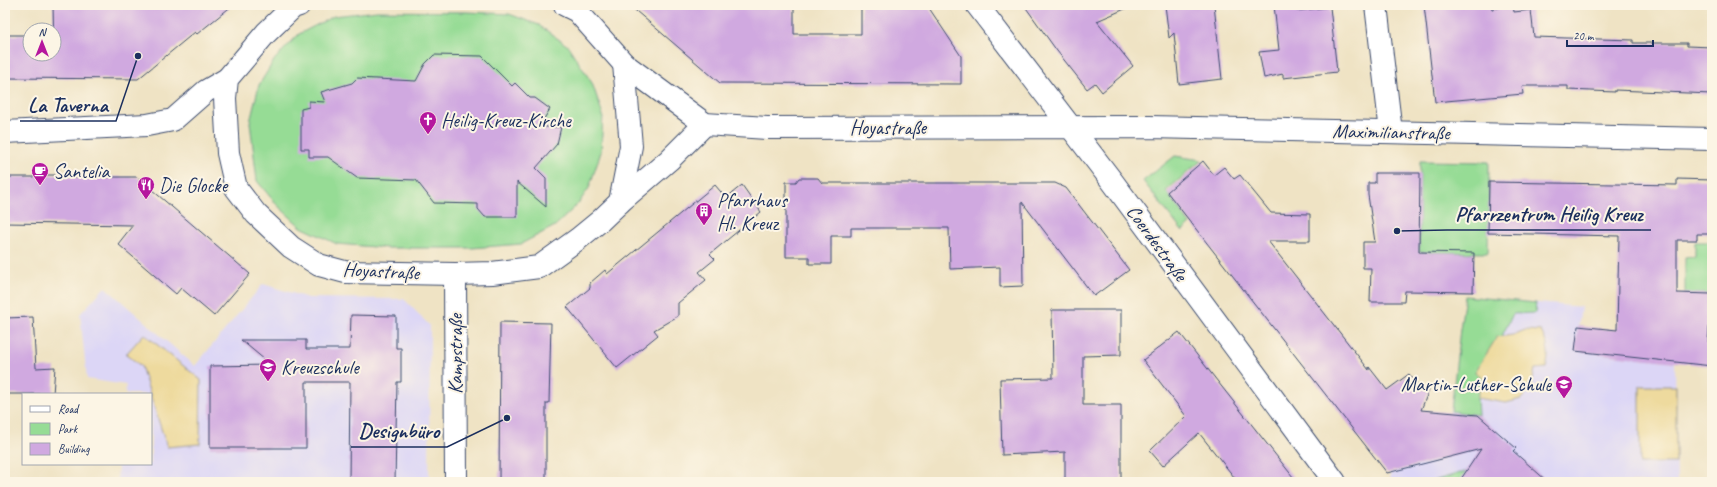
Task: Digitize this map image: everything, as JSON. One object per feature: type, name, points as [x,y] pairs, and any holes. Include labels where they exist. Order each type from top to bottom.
[{"type":"street","points":[[5,132],[147,124],[173,120],[206,91],[227,79],[266,33],[293,7],[299,5]]},
{"type":"street","points":[[566,5],[577,11],[624,64],[706,124]]},
{"type":"street","name":"Coerdestraße","points":[[977,5],[1071,127],[1335,482]]},
{"type":"street","points":[[1376,5],[1391,132]]},
{"type":"street","points":[[620,202],[631,146],[624,64]]},
{"type":"street","name":"Hoyastraße","points":[[227,79],[225,98],[227,140],[236,188],[256,214],[291,247],[319,265],[345,272],[455,274],[492,273],[539,267],[578,239],[669,160],[706,124],[767,128],[1071,127]]},
{"type":"street","name":"Maximilianstraße","points":[[1071,127],[1712,139]]},
{"type":"street","name":"Kampstraße","points":[[455,274],[456,482]]},
{"type":"shaded area","name":"Kreuzschule","points":[[263,284],[308,298],[404,299],[430,326],[429,482],[117,482],[118,465],[152,465],[152,393],[125,393],[126,385],[87,379],[80,314],[105,287],[195,366]]},
{"type":"shaded area","name":"Martin-Luther-Schule","points":[[1465,296],[1581,307],[1575,351],[1675,362],[1677,482],[1391,482],[1390,473],[1444,459]]},
{"type":"green space","points":[[377,11],[509,14],[539,25],[568,46],[592,83],[603,115],[601,152],[589,188],[578,204],[555,226],[521,244],[472,248],[387,248],[337,244],[301,227],[277,205],[257,181],[250,122],[259,85],[275,59],[299,34],[334,16]]},
{"type":"green space","points":[[1175,156],[1202,160],[1166,191],[1190,224],[1182,231],[1143,181]]},
{"type":"green space","points":[[1420,161],[1489,162],[1488,253],[1419,252]]},
{"type":"green space","points":[[1695,242],[1712,242],[1711,294],[1685,294],[1685,258],[1695,257]]},
{"type":"green space","points":[[1465,296],[1536,303],[1535,313],[1513,314],[1502,336],[1497,338],[1475,372],[1483,377],[1477,398],[1478,415],[1451,411]]},
{"type":"green space","points":[[1467,471],[1464,482],[1430,482]]},
{"type":"sand","points":[[1525,330],[1541,331],[1548,349],[1546,368],[1535,369],[1531,389],[1521,399],[1506,403],[1477,398],[1483,378],[1475,372],[1497,337],[1513,335]]},
{"type":"sand","points":[[144,334],[201,380],[200,444],[167,447],[152,400],[152,393],[150,393],[141,366],[126,354]]},
{"type":"sand","points":[[1640,386],[1676,386],[1676,463],[1640,463]]},
{"type":"building","points":[[53,5],[233,5],[197,34],[195,32],[138,79],[5,78],[5,35],[22,35],[22,62],[62,62],[62,22],[53,22]]},
{"type":"building","points":[[629,5],[794,5],[794,34],[861,34],[861,5],[927,5],[961,56],[961,84],[720,83]]},
{"type":"building","points":[[1024,5],[1134,5],[1097,21],[1133,66],[1102,92],[1095,83],[1087,89]]},
{"type":"building","points":[[1165,5],[1214,5],[1222,79],[1179,84],[1174,33],[1169,38]]},
{"type":"building","points":[[1274,5],[1297,5],[1297,11],[1330,7],[1337,72],[1283,78],[1283,74],[1264,78],[1259,52],[1279,50]]},
{"type":"building","points":[[1424,5],[1491,5],[1492,9],[1513,5],[1514,12],[1531,10],[1534,37],[1633,40],[1633,43],[1687,43],[1687,46],[1712,47],[1712,94],[1615,90],[1615,92],[1568,90],[1568,86],[1522,86],[1523,94],[1435,102]]},
{"type":"building","name":"Heilig-Kreuz-Kirche","points":[[434,55],[482,56],[512,86],[515,83],[530,98],[535,98],[550,109],[539,127],[561,127],[557,144],[536,168],[546,178],[546,207],[517,182],[517,217],[485,217],[478,209],[478,204],[434,203],[416,180],[357,178],[328,157],[309,157],[309,149],[301,149],[301,109],[309,107],[309,101],[325,102],[321,92],[352,83],[357,78],[416,81],[425,64]]},
{"type":"building","points":[[1203,161],[1214,175],[1224,167],[1234,179],[1240,175],[1271,213],[1310,214],[1310,241],[1268,241],[1369,370],[1369,367],[1387,390],[1409,374],[1420,387],[1429,390],[1421,410],[1478,415],[1516,448],[1513,451],[1548,482],[1459,482],[1481,449],[1387,473],[1167,192]]},
{"type":"building","points":[[1375,173],[1420,173],[1419,252],[1474,253],[1473,292],[1405,291],[1404,302],[1370,302],[1371,268],[1363,268],[1363,242],[1375,242],[1368,195],[1368,183],[1375,183]]},
{"type":"building","points":[[36,175],[63,175],[66,177],[137,177],[250,274],[214,316],[181,288],[176,294],[118,244],[133,225],[5,223],[5,177],[33,177]]},
{"type":"building","points":[[799,178],[818,178],[822,183],[1055,183],[1066,188],[1129,270],[1094,296],[1022,202],[1023,286],[1000,287],[1000,267],[950,269],[949,228],[851,228],[851,236],[831,236],[831,264],[809,264],[809,257],[786,257],[786,182],[796,182]]},
{"type":"building","points":[[1677,179],[1712,180],[1712,234],[1697,234],[1697,240],[1677,240],[1677,293],[1711,294],[1708,342],[1712,343],[1712,366],[1575,351],[1578,326],[1617,330],[1619,236],[1488,233],[1489,182],[1677,185]]},
{"type":"building","points":[[715,185],[726,198],[742,185],[761,212],[710,254],[715,259],[699,272],[706,280],[678,303],[678,316],[654,330],[658,335],[617,368],[567,307],[590,288],[590,283],[605,270],[607,274]]},
{"type":"building","points":[[1052,310],[1121,310],[1121,355],[1083,356],[1083,405],[1121,405],[1121,482],[1065,482],[1065,452],[1002,455],[1000,379],[1053,378]]},
{"type":"building","points":[[351,315],[396,316],[396,348],[401,348],[401,382],[397,382],[395,482],[349,482],[350,382],[306,382],[306,448],[210,448],[210,366],[271,365],[241,340],[306,340],[306,349],[350,349]]},
{"type":"building","points":[[33,317],[36,368],[55,367],[53,393],[5,394],[5,318]]},
{"type":"building","points":[[500,322],[551,323],[549,403],[546,403],[546,482],[499,482]]},
{"type":"building","points":[[1179,332],[1297,482],[1238,482],[1199,433],[1163,466],[1150,451],[1186,416],[1143,360]]},
{"type":"place","name":"La Taverna","points":[[138,56]]},
{"type":"place","name":"Heilig-Kreuz-Kirche","points":[[428,135]]},
{"type":"place","name":"Santelia","points":[[40,186]]},
{"type":"place","name":"Die Glocke","points":[[146,200]]},
{"type":"place","name":"Pfarrhaus Hl. Kreuz","points":[[704,226]]},
{"type":"place","name":"Pfarrzentrum Heilig Kreuz","points":[[1397,231]]},
{"type":"place","name":"Kreuzschule","points":[[268,382]]},
{"type":"place","name":"Martin-Luther-Schule","points":[[1564,399]]},
{"type":"place","name":"Designbüro","points":[[507,418]]}]
